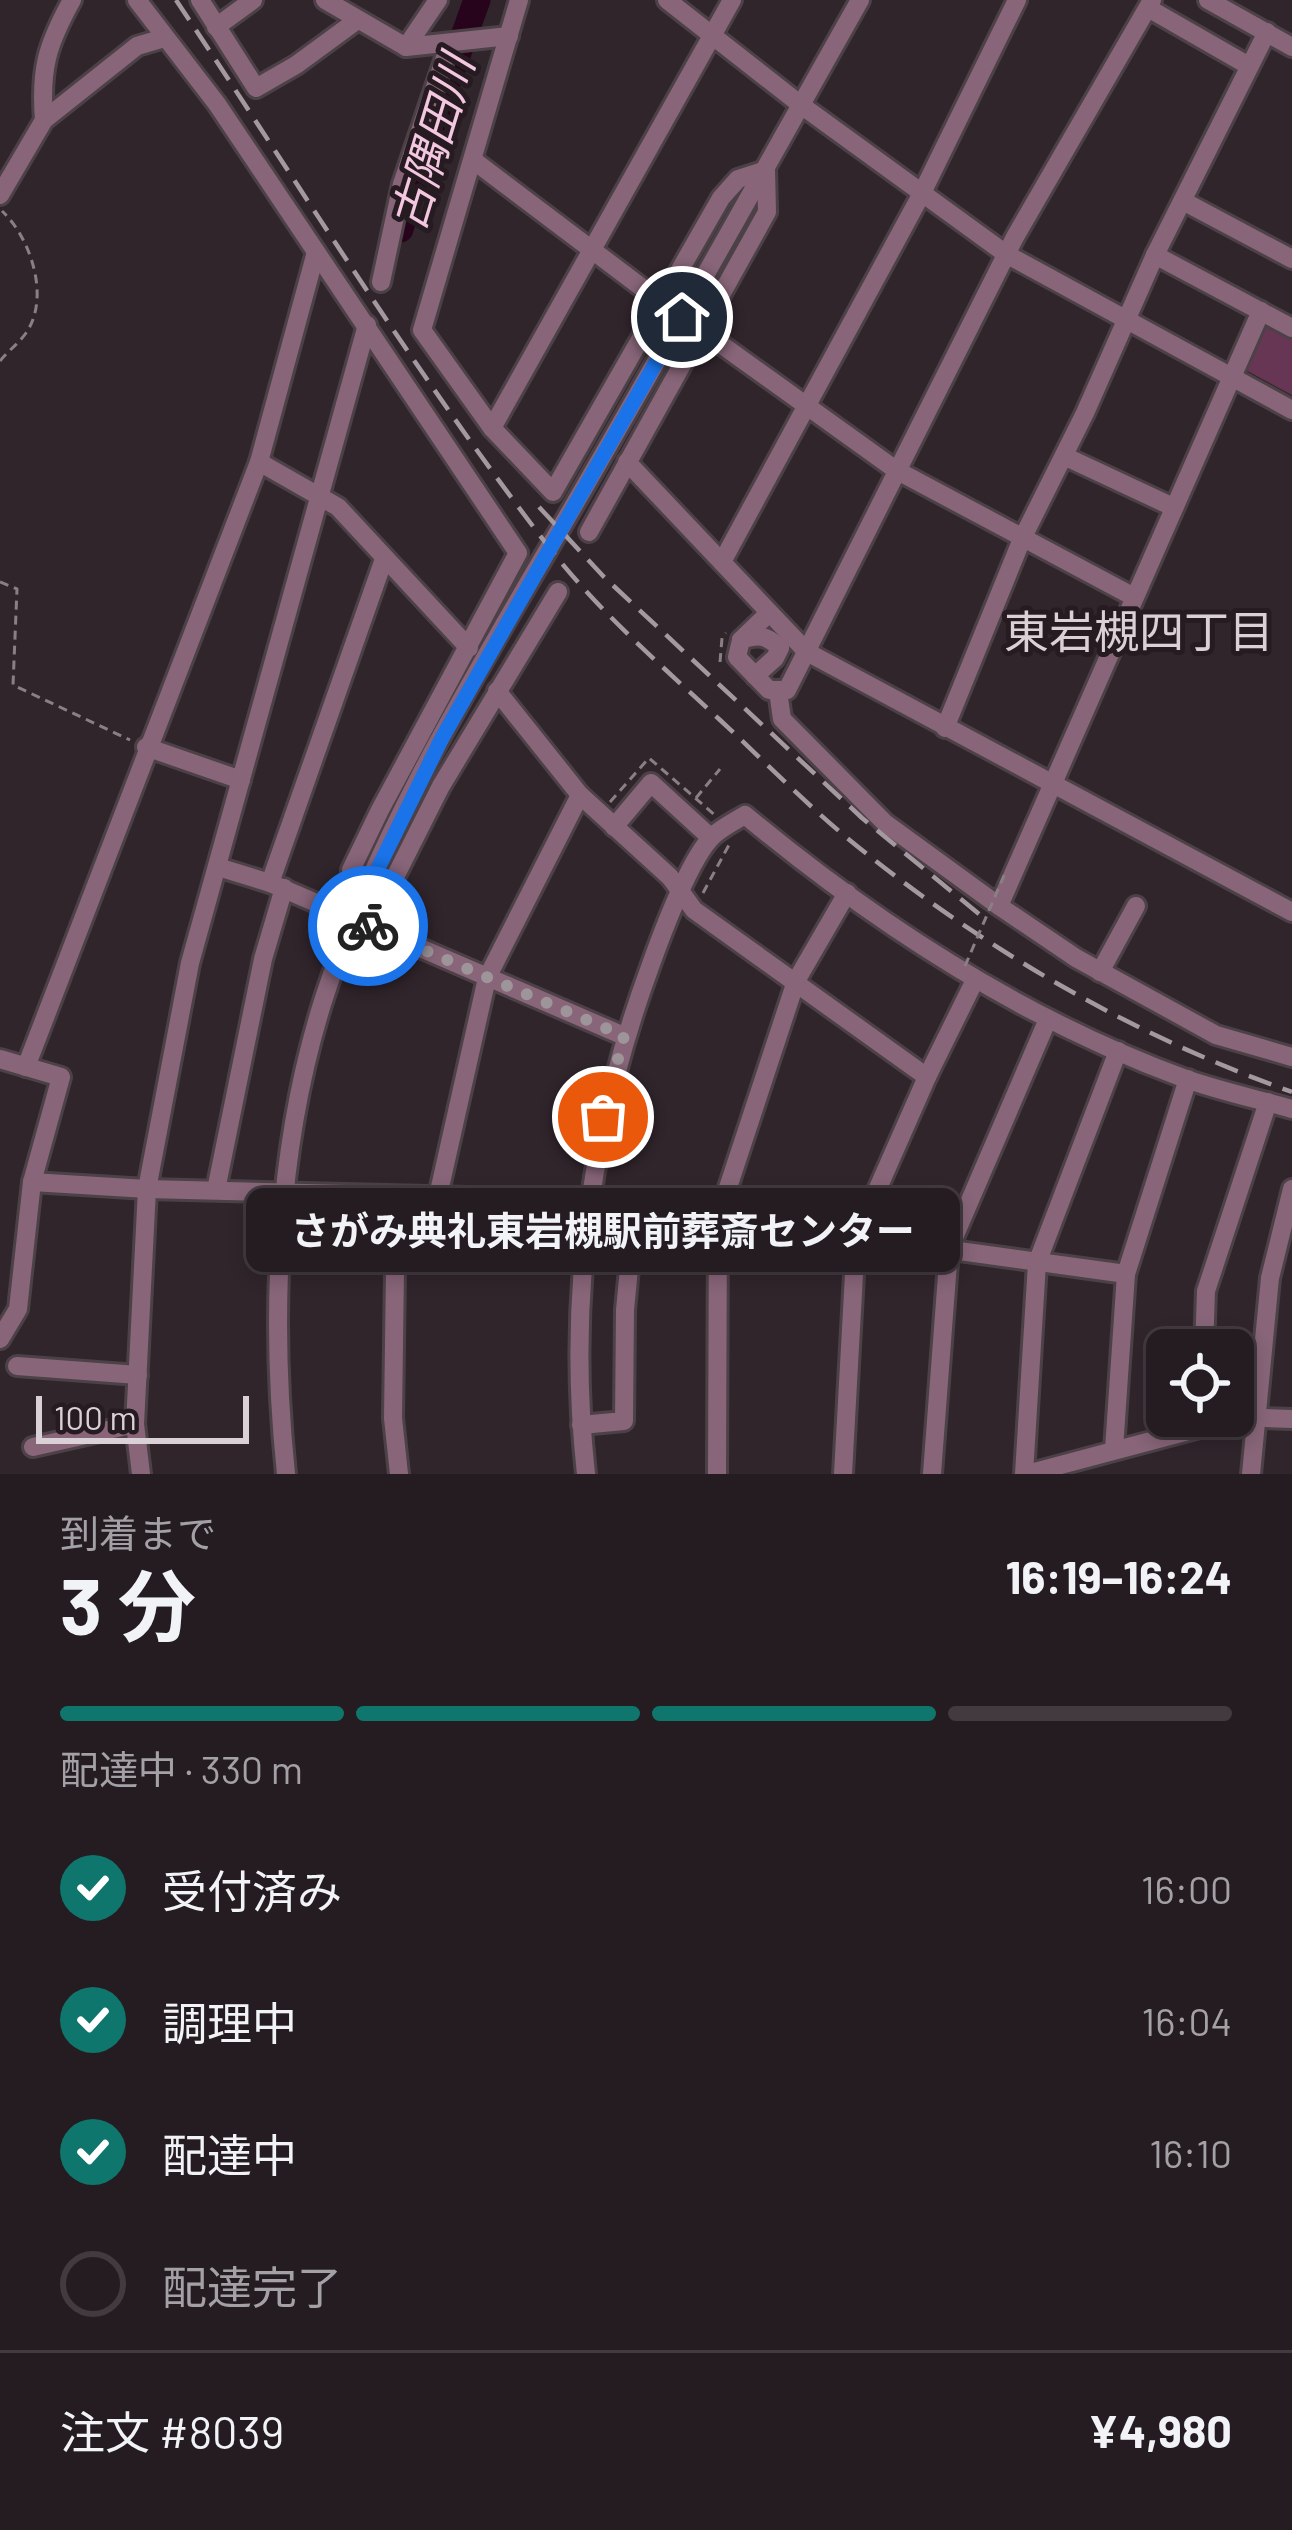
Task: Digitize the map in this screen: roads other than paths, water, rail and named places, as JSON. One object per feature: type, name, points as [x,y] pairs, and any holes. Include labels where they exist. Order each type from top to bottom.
[{"type":"street","points":[[44,120],[41,79],[50,41],[72,0]]},
{"type":"street","points":[[137,0],[217,104],[518,553],[351,871],[353,919]]},
{"type":"street","points":[[200,0],[256,88],[356,21]]},
{"type":"street","points":[[216,27],[253,0]]},
{"type":"street","points":[[326,0],[406,47],[509,36]]},
{"type":"street","points":[[406,47],[438,0]]},
{"type":"street","points":[[519,0],[422,330],[492,428],[554,492],[721,198],[738,179],[766,170]]},
{"type":"street","points":[[667,0],[921,195],[1006,254],[1292,410]]},
{"type":"street","points":[[492,428],[732,0]]},
{"type":"street","points":[[286,1474],[277,1373],[286,1192],[297,1109],[318,1022],[353,919],[424,772],[498,636],[860,0]]},
{"type":"street","points":[[722,562],[921,195],[1017,0]]},
{"type":"street","points":[[1208,0],[1292,47]]},
{"type":"street","points":[[733,634],[737,657],[769,690],[788,689],[1006,254],[1150,4],[1249,66]]},
{"type":"street","points":[[945,728],[1022,539],[1155,255],[1267,32]]},
{"type":"street","points":[[0,195],[44,120],[137,46],[164,38]]},
{"type":"street","points":[[381,282],[402,184],[458,42]]},
{"type":"street","points":[[473,160],[661,302]]},
{"type":"street","points":[[589,532],[766,212],[766,170]]},
{"type":"street","points":[[1183,201],[1292,259]]},
{"type":"street","points":[[26,1067],[259,462],[316,252]]},
{"type":"street","points":[[1155,255],[1292,328]]},
{"type":"street","points":[[996,900],[1054,785],[1261,311]]},
{"type":"street","points":[[141,1474],[135,1424],[147,1189],[190,963],[368,325]]},
{"type":"street","points":[[701,329],[896,470],[1134,597]]},
{"type":"street","points":[[1064,456],[1174,508]]},
{"type":"street","points":[[259,462],[338,507],[469,648]]},
{"type":"street","points":[[627,462],[807,652],[1292,912]]},
{"type":"street","points":[[216,1190],[277,885],[384,560]]},
{"type":"street","points":[[363,899],[396,875],[496,692],[558,592]]},
{"type":"street","points":[[733,634],[768,614]]},
{"type":"street","points":[[733,634],[769,638],[780,647],[755,676]]},
{"type":"street","points":[[778,691],[782,719],[886,823],[1100,972],[1216,1036],[1292,1058]]},
{"type":"street","points":[[496,692],[580,795],[690,896],[694,910],[927,1077]]},
{"type":"street","points":[[146,747],[242,779]]},
{"type":"street","points":[[614,826],[651,783],[710,837]]},
{"type":"street","points":[[438,1196],[487,978],[580,795]]},
{"type":"street","points":[[586,1474],[580,1287],[603,1117],[624,1036],[690,896],[710,837],[745,814],[808,867],[1048,1019],[1188,1079],[1292,1109]]},
{"type":"street","points":[[218,867],[277,885],[624,1036]]},
{"type":"street","points":[[717,1474],[718,1218],[796,981],[847,893]]},
{"type":"street","points":[[1100,972],[1136,906]]},
{"type":"street","points":[[843,1474],[856,1238],[970,973]]},
{"type":"street","points":[[932,1474],[949,1249],[1048,1019]]},
{"type":"street","points":[[1118,1051],[1037,1263],[1026,1474],[1152,1437]]},
{"type":"street","points":[[0,1059],[61,1077],[32,1182],[18,1309],[0,1340]]},
{"type":"street","points":[[1114,1449],[1126,1274],[1188,1079]]},
{"type":"street","points":[[1205,1329],[1206,1291],[1268,1102]]},
{"type":"street","points":[[32,1182],[590,1200],[1126,1274]]},
{"type":"street","points":[[1251,1474],[1270,1278],[1292,1189]]},
{"type":"street","points":[[397,1196],[393,1418],[399,1474]]},
{"type":"street","points":[[581,1425],[624,1421],[625,1310],[635,1206]]},
{"type":"street","points":[[17,1366],[138,1375]]},
{"type":"street","points":[[1256,1416],[1292,1419]]},
{"type":"street","points":[[33,1447],[135,1424]]},
{"type":"waterway","name":"古隅田川","points":[[400,229],[477,0]]},
{"type":"railway","points":[[176,0],[451,413],[548,546],[631,637],[830,823],[949,915],[1115,1015],[1292,1092]]},
{"type":"railway","points":[[539,507],[604,577],[862,818],[979,914]]},
{"type":"place","name":"さがみ典礼東岩槻駅前葬斎センター","points":[[603,1117]]},
{"type":"district","name":"東岩槻四丁目","points":[[1139,630]]}]
